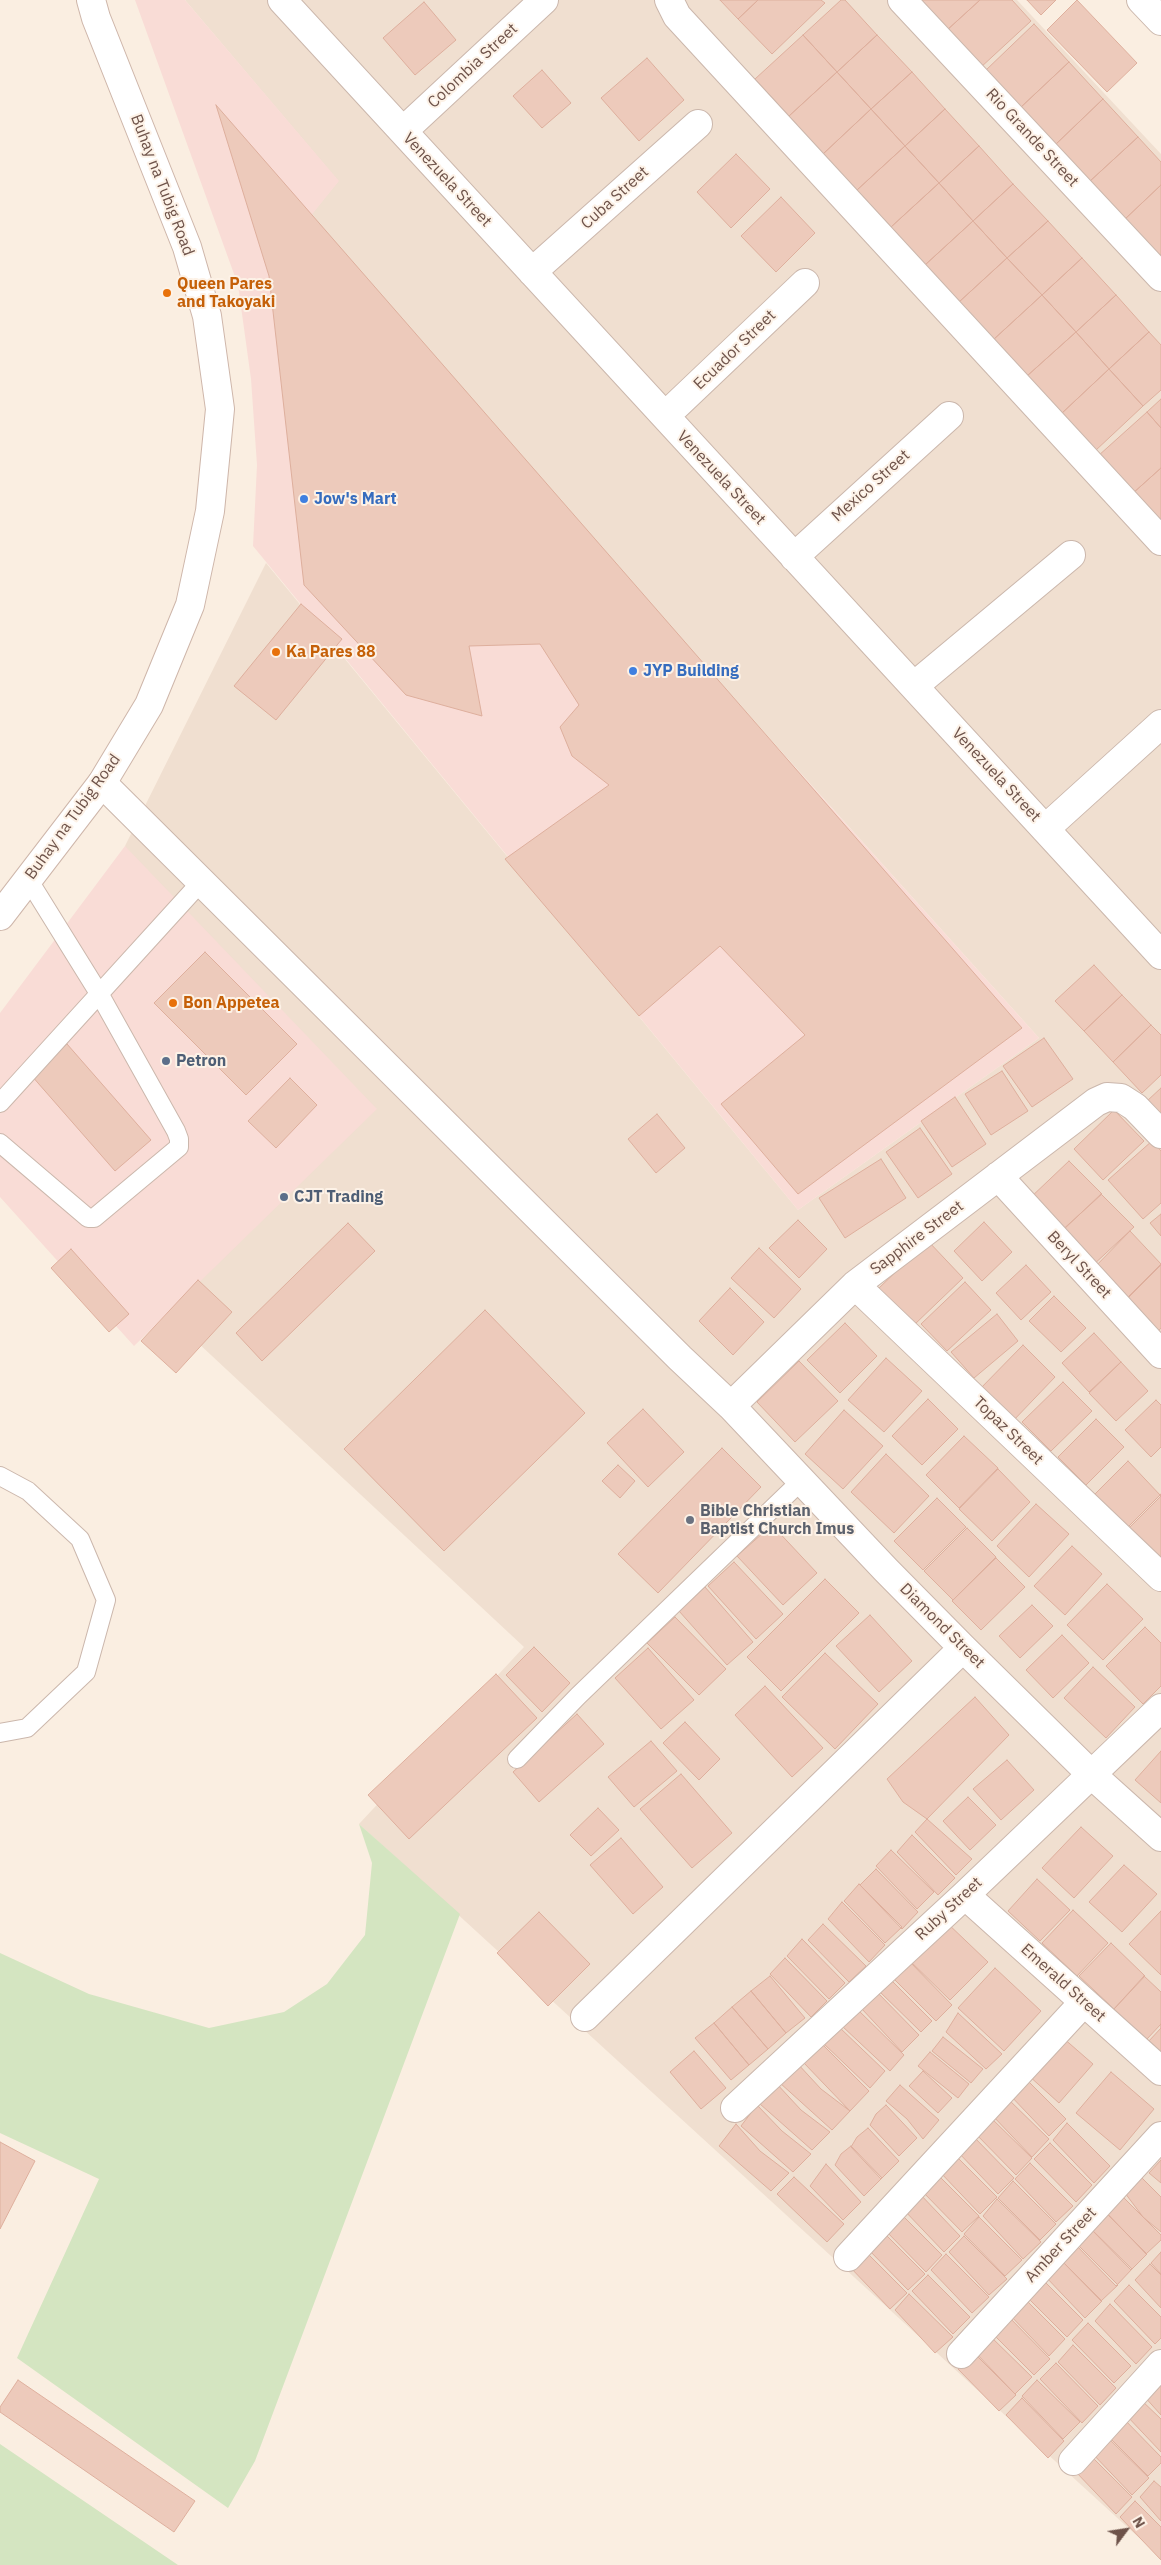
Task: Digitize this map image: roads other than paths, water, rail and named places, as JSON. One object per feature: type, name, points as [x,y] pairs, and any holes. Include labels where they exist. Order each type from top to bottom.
[{"type":"street","name":"Buhay na Tubig Road","points":[[0,916],[102,782],[149,705],[190,605],[210,511],[220,409],[207,316],[187,247],[96,18],[91,0]]},
{"type":"street","name":"Colombia Street","points":[[403,131],[544,0]]},
{"type":"street","points":[[669,0],[677,16],[1161,541]]},
{"type":"street","name":"Rio Grande Street","points":[[902,0],[1161,277]]},
{"type":"street","points":[[1141,0],[1161,21]]},
{"type":"street","name":"Venezuela Street","points":[[288,2],[532,272],[1161,955]]},
{"type":"street","name":"Cuba Street","points":[[532,272],[698,124]]},
{"type":"street","name":"Ecuador Street","points":[[665,416],[805,283]]},
{"type":"street","name":"Mexico Street","points":[[794,557],[949,416]]},
{"type":"street","points":[[914,686],[1071,555]]},
{"type":"street","points":[[1045,829],[1161,724]]},
{"type":"street","name":"Diamond Street","points":[[102,782],[731,1406],[963,1648],[1092,1775],[1161,1837]]},
{"type":"street","name":"Sapphire Street","points":[[731,1406],[855,1285],[1096,1102],[1107,1097],[1121,1098],[1136,1107],[1161,1134]]},
{"type":"street","name":"Beryl Street","points":[[998,1176],[1161,1354]]},
{"type":"street","name":"Topaz Street","points":[[855,1285],[1161,1577]]},
{"type":"street","points":[[585,2017],[963,1648]]},
{"type":"street","name":"Ruby Street","points":[[735,2108],[965,1895],[1161,1708]]},
{"type":"street","name":"Emerald Street","points":[[965,1895],[1161,2071]]},
{"type":"street","points":[[848,2257],[1084,2002]]},
{"type":"street","name":"Amber Street","points":[[961,2354],[1161,2136]]},
{"type":"street","points":[[1073,2461],[1161,2364]]},
{"type":"lane","points":[[0,1143],[88,1218],[94,1218],[179,1147],[176,1131],[100,995],[28,879]]},
{"type":"lane","points":[[0,1103],[201,882]]},
{"type":"lane","points":[[0,1476],[28,1491],[80,1538],[106,1600],[86,1672],[27,1728],[0,1733]]},
{"type":"lane","points":[[517,1758],[578,1696],[802,1481]]},
{"type":"place","name":"Queen Pares and Takoyaki","points":[[167,293]]},
{"type":"place","name":"Jow's Mart","points":[[304,499]]},
{"type":"place","name":"Ka Pares 88","points":[[276,652]]},
{"type":"place","name":"JYP Building","points":[[633,671]]},
{"type":"place","name":"Bon Appetea","points":[[173,1003]]},
{"type":"place","name":"Petron","points":[[166,1061]]},
{"type":"place","name":"CJT Trading","points":[[284,1197]]},
{"type":"place","name":"Bible Christian Baptist Church Imus","points":[[690,1520]]}]
